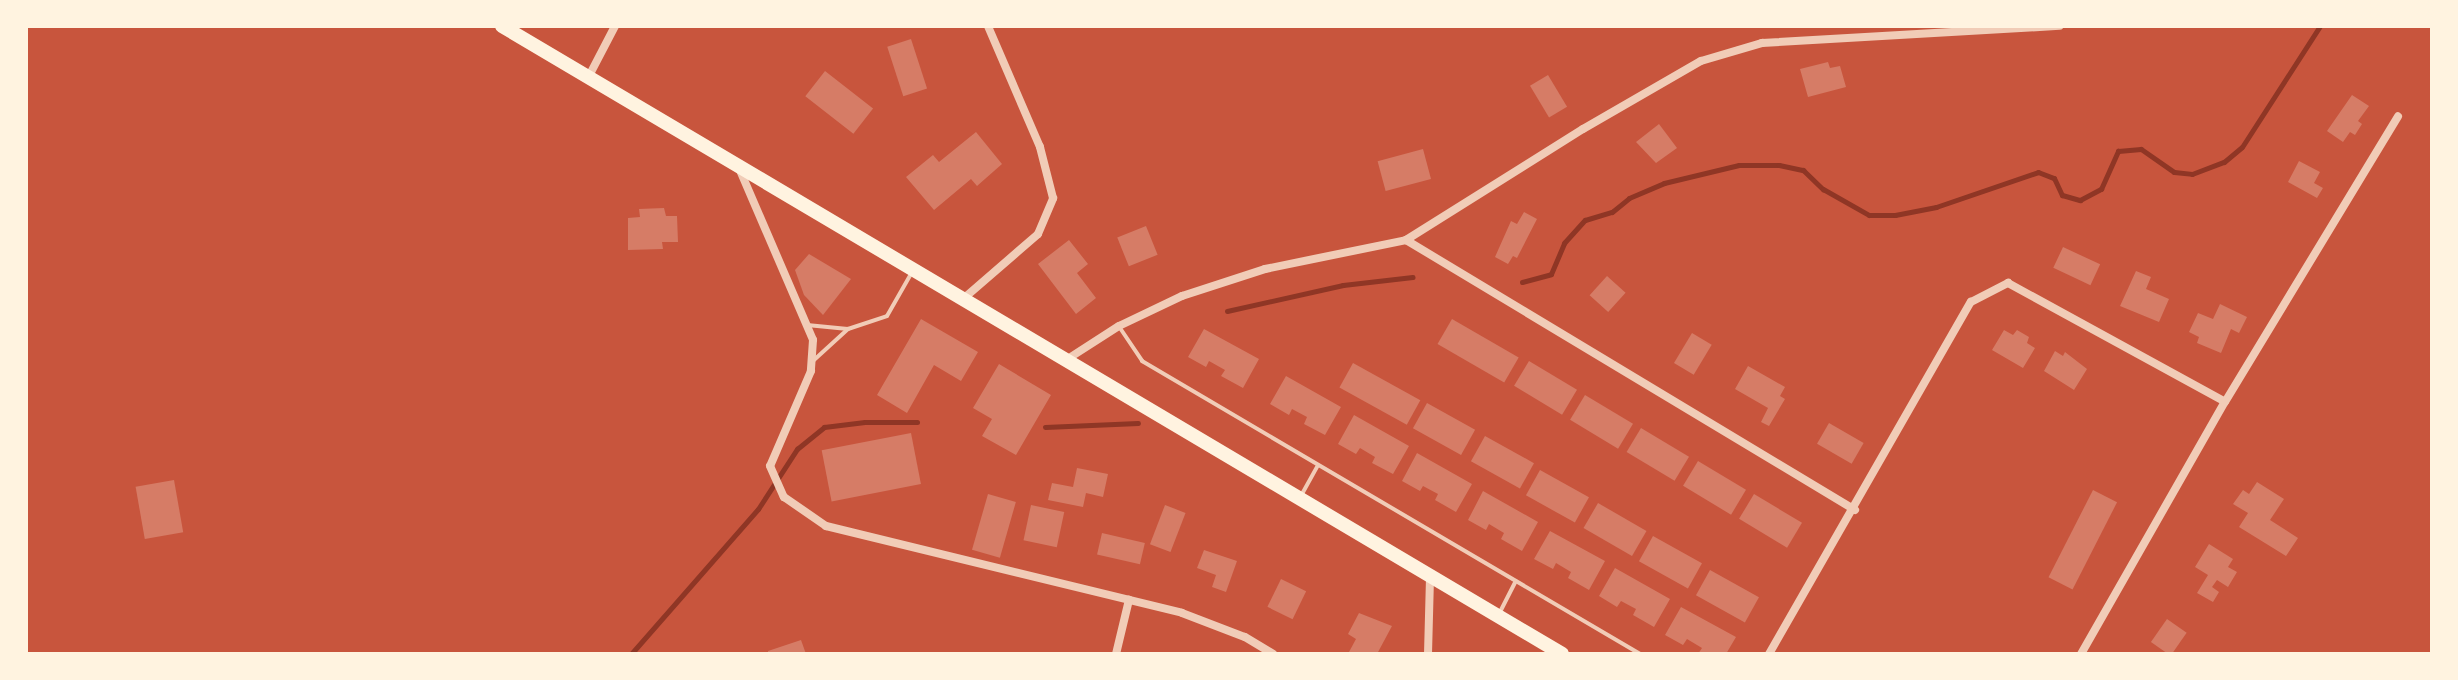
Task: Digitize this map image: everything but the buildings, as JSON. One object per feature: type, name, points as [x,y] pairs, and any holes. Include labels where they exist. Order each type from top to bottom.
[{"type":"main road","points":[[502,26],[912,272],[1562,654]]},
{"type":"street","points":[[589,76],[615,26]]},
{"type":"street","points":[[961,301],[1038,234],[1053,198],[1040,147],[988,26]]},
{"type":"street","points":[[1064,361],[1119,326],[1182,296],[1265,269],[1406,240],[1583,129],[1701,61],[1762,43],[2060,26]]},
{"type":"street","points":[[2081,654],[2225,402],[2398,116]]},
{"type":"street","points":[[738,167],[813,340],[811,363],[770,466],[784,497],[826,526],[1182,613],[1245,637],[1273,654]]},
{"type":"street","points":[[1406,240],[1855,510]]},
{"type":"street","points":[[1769,654],[1855,510],[1971,302],[2008,283],[2225,402]]},
{"type":"street","points":[[1428,654],[1430,576]]},
{"type":"street","points":[[1116,654],[1129,600]]},
{"type":"lane","points":[[806,325],[848,329],[887,316],[912,272]]},
{"type":"lane","points":[[1119,326],[1142,361],[1640,654]]},
{"type":"lane","points":[[811,363],[848,329]]},
{"type":"lane","points":[[1298,499],[1318,465]]},
{"type":"lane","points":[[1498,616],[1516,581]]},
{"type":"waterway","points":[[1522,282],[1551,274],[1564,243],[1585,220],[1612,212],[1629,198],[1664,183],[1739,165],[1779,165],[1803,170],[1823,189],[1869,215],[1895,215],[1936,207],[2038,172],[2054,178],[2062,195],[2080,200],[2101,189],[2118,151],[2141,149],[2174,172],[2192,174],[2224,162],[2242,147],[2320,26]]},
{"type":"waterway","points":[[1227,311],[1343,285],[1413,277]]},
{"type":"waterway","points":[[631,654],[758,509],[797,449],[824,427],[865,422],[917,422]]},
{"type":"waterway","points":[[1045,427],[1138,423]]}]
